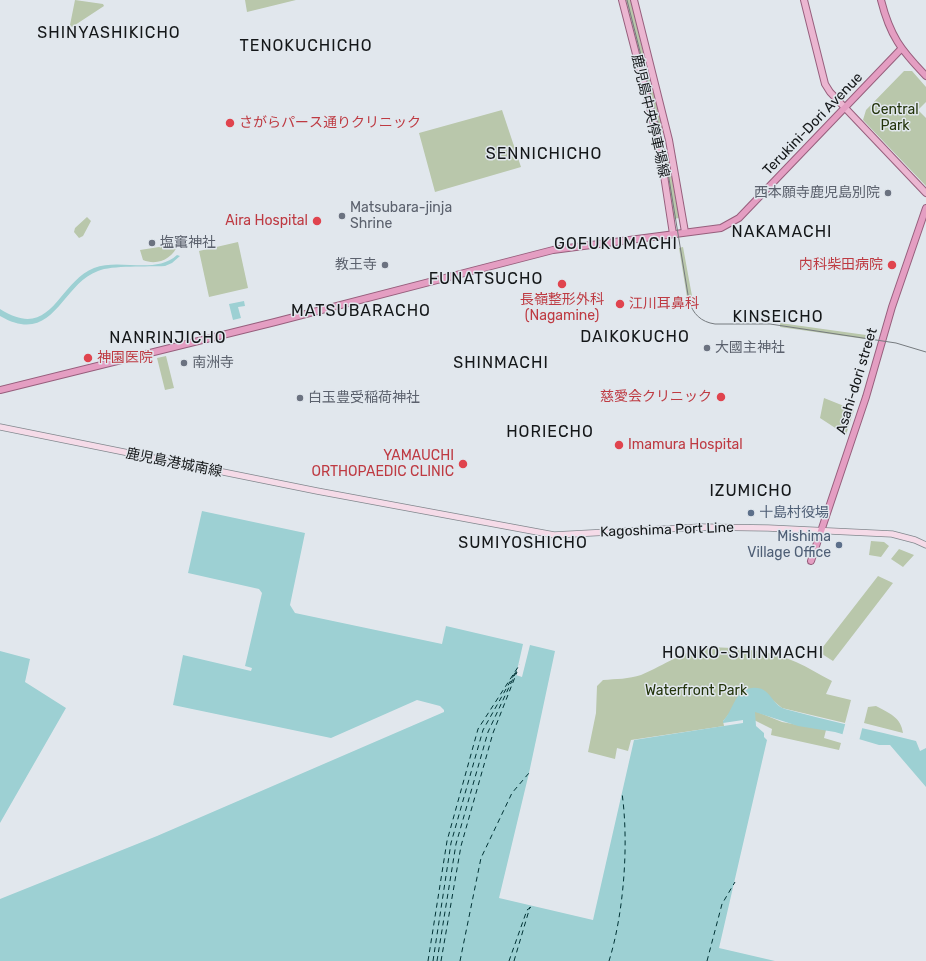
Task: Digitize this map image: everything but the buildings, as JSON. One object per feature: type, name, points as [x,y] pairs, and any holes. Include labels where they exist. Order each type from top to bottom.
[{"type":"highway","points":[[881,0],[889,26],[901,49],[926,76]]},
{"type":"highway","name":"Terukini-Dori Avenue","points":[[0,390],[268,324],[553,250],[721,228],[739,218],[901,49]]},
{"type":"highway","name":"Asahi-dori street","points":[[811,561],[866,397],[892,307],[926,208]]},
{"type":"main road","name":"鹿児島中央停車場線","points":[[622,0],[659,143],[674,234]]},
{"type":"main road","name":"鹿児島中央停車場線","points":[[634,0],[669,140],[685,232]]},
{"type":"main road","points":[[804,0],[826,84],[830,92],[926,193]]},
{"type":"main road","name":"鹿児島港城南線","points":[[0,427],[108,450],[349,497]]},
{"type":"main road","name":"Kagoshima Port Line","points":[[349,497],[554,535],[701,527],[892,534],[915,540],[926,545]]},
{"type":"green space","points":[[75,0],[103,4],[104,6],[72,27],[70,25]]},
{"type":"green space","points":[[245,0],[296,0],[247,12]]},
{"type":"green space","points":[[626,0],[631,0],[644,56],[640,57]]},
{"type":"green space","points":[[648,71],[664,132],[659,133],[644,72]]},
{"type":"green space","name":"Central Park","points":[[904,71],[912,71],[926,87],[926,102],[918,110],[926,118],[926,186],[863,120],[866,110]]},
{"type":"green space","points":[[502,110],[521,167],[435,192],[419,133]]},
{"type":"green space","points":[[663,150],[667,150],[679,218],[674,219]]},
{"type":"green space","points":[[87,217],[91,221],[83,236],[79,238],[74,232],[75,228]]},
{"type":"green space","points":[[238,242],[248,288],[209,297],[199,251]]},
{"type":"green space","points":[[178,244],[172,254],[164,260],[159,262],[148,262],[143,260],[140,250]]},
{"type":"green space","points":[[683,247],[692,296],[687,297],[679,248]]},
{"type":"green space","points":[[780,323],[866,335],[865,339],[780,327]]},
{"type":"green space","points":[[166,356],[174,388],[165,390],[157,358]]},
{"type":"green space","points":[[824,398],[854,410],[846,435],[820,418]]},
{"type":"green space","points":[[871,541],[884,542],[889,546],[881,557],[869,555]]},
{"type":"green space","points":[[899,549],[914,555],[903,567],[891,559]]},
{"type":"green space","points":[[878,576],[893,583],[833,661],[819,652]]},
{"type":"green space","name":"Waterfront Park","points":[[710,647],[743,649],[776,655],[800,664],[832,681],[826,694],[851,700],[845,723],[782,708],[770,698],[747,689],[739,696],[730,713],[723,721],[724,726],[631,740],[628,751],[617,748],[615,759],[588,752],[596,713],[597,686],[603,680],[641,675],[692,651]]},
{"type":"green space","points":[[876,706],[890,713],[897,719],[903,733],[864,723],[868,707]]},
{"type":"green space","points":[[755,711],[782,722],[826,730],[824,738],[841,743],[839,750],[771,735],[772,729],[754,720]]},
{"type":"water","points":[[177,255],[180,256],[172,263],[165,266],[121,267],[98,271],[85,278],[45,319],[33,324],[18,324],[0,316],[0,309],[17,317],[31,319],[43,314],[53,306],[81,275],[94,268],[104,265],[158,264],[168,261]]},
{"type":"water","points":[[244,301],[245,306],[238,307],[241,318],[233,320],[229,304]]},
{"type":"water","points":[[202,511],[305,533],[290,605],[295,613],[442,644],[446,626],[523,644],[516,675],[522,677],[530,645],[555,651],[529,773],[499,898],[593,920],[634,740],[743,723],[743,720],[723,723],[723,721],[727,717],[741,692],[752,688],[758,688],[767,692],[780,707],[785,709],[916,741],[920,751],[926,748],[926,787],[890,745],[879,745],[835,732],[798,726],[755,712],[756,726],[764,733],[764,737],[767,740],[719,948],[775,961],[0,961],[0,899],[157,836],[444,712],[440,706],[417,700],[331,738],[173,705],[183,655],[251,671],[252,668],[245,666],[262,593],[259,589],[188,573]]},
{"type":"water","points":[[0,651],[30,659],[25,682],[66,708],[0,823]]},
{"type":"pier","points":[[846,721],[863,725],[859,741],[842,736]]},
{"type":"ferry route","points":[[428,961],[447,841],[478,729],[520,664]]},
{"type":"ferry route","points":[[437,961],[456,844],[488,732],[518,668]]},
{"type":"ferry route","points":[[441,961],[461,846],[493,733],[517,672]]},
{"type":"ferry route","points":[[433,961],[451,843],[483,730],[515,673]]},
{"type":"ferry route","points":[[460,961],[481,858],[512,793],[529,773]]},
{"type":"ferry route","points":[[609,961],[622,900],[624,878],[625,834],[622,793]]},
{"type":"ferry route","points":[[707,961],[722,904],[735,882]]},
{"type":"ferry route","points":[[514,961],[530,907]]},
{"type":"ferry route","points":[[509,961],[527,910],[531,907]]},
{"type":"tram line","points":[[627,0],[663,142],[689,301],[698,317],[715,324],[770,324],[896,343],[926,352]]},
{"type":"place","name":"さがらパース通りクリニック","points":[[230,123]]},
{"type":"place","name":"西本願寺鹿児島別院","points":[[888,193]]},
{"type":"place","name":"Matsubara-jinja Shrine","points":[[342,216]]},
{"type":"place","name":"Aira Hospital","points":[[317,221]]},
{"type":"place","name":"塩竃神社","points":[[152,243]]},
{"type":"place","name":"教王寺","points":[[385,265]]},
{"type":"place","name":"内科柴田病院","points":[[892,265]]},
{"type":"place","name":"長嶺整形外科 (Nagamine)","points":[[562,284]]},
{"type":"place","name":"江川耳鼻科","points":[[620,304]]},
{"type":"place","name":"大國主神社","points":[[707,348]]},
{"type":"place","name":"神園医院","points":[[88,358]]},
{"type":"place","name":"南洲寺","points":[[184,363]]},
{"type":"place","name":"慈愛会クリニック","points":[[721,397]]},
{"type":"place","name":"白玉豊受稲荷神社","points":[[300,398]]},
{"type":"place","name":"Imamura Hospital","points":[[619,445]]},
{"type":"place","name":"YAMAUCHI ORTHOPAEDIC CLINIC","points":[[463,464]]},
{"type":"place","name":"十島村役場","points":[[751,513]]},
{"type":"place","name":"Mishima Village Office","points":[[839,545]]},
{"type":"district","name":"SHINYASHIKICHO","points":[[109,33]]},
{"type":"district","name":"TENOKUCHICHO","points":[[306,46]]},
{"type":"district","name":"SENNICHICHO","points":[[544,154]]},
{"type":"district","name":"NAKAMACHI","points":[[782,232]]},
{"type":"district","name":"GOFUKUMACHI","points":[[616,244]]},
{"type":"district","name":"FUNATSUCHO","points":[[486,279]]},
{"type":"district","name":"MATSUBARACHO","points":[[361,311]]},
{"type":"district","name":"KINSEICHO","points":[[778,317]]},
{"type":"district","name":"DAIKOKUCHO","points":[[635,337]]},
{"type":"district","name":"NANRINJICHO","points":[[168,338]]},
{"type":"district","name":"SHINMACHI","points":[[501,363]]},
{"type":"district","name":"HORIECHO","points":[[550,432]]},
{"type":"district","name":"IZUMICHO","points":[[751,491]]},
{"type":"district","name":"SUMIYOSHICHO","points":[[523,543]]},
{"type":"district","name":"HONKO-SHINMACHI","points":[[743,653]]}]
